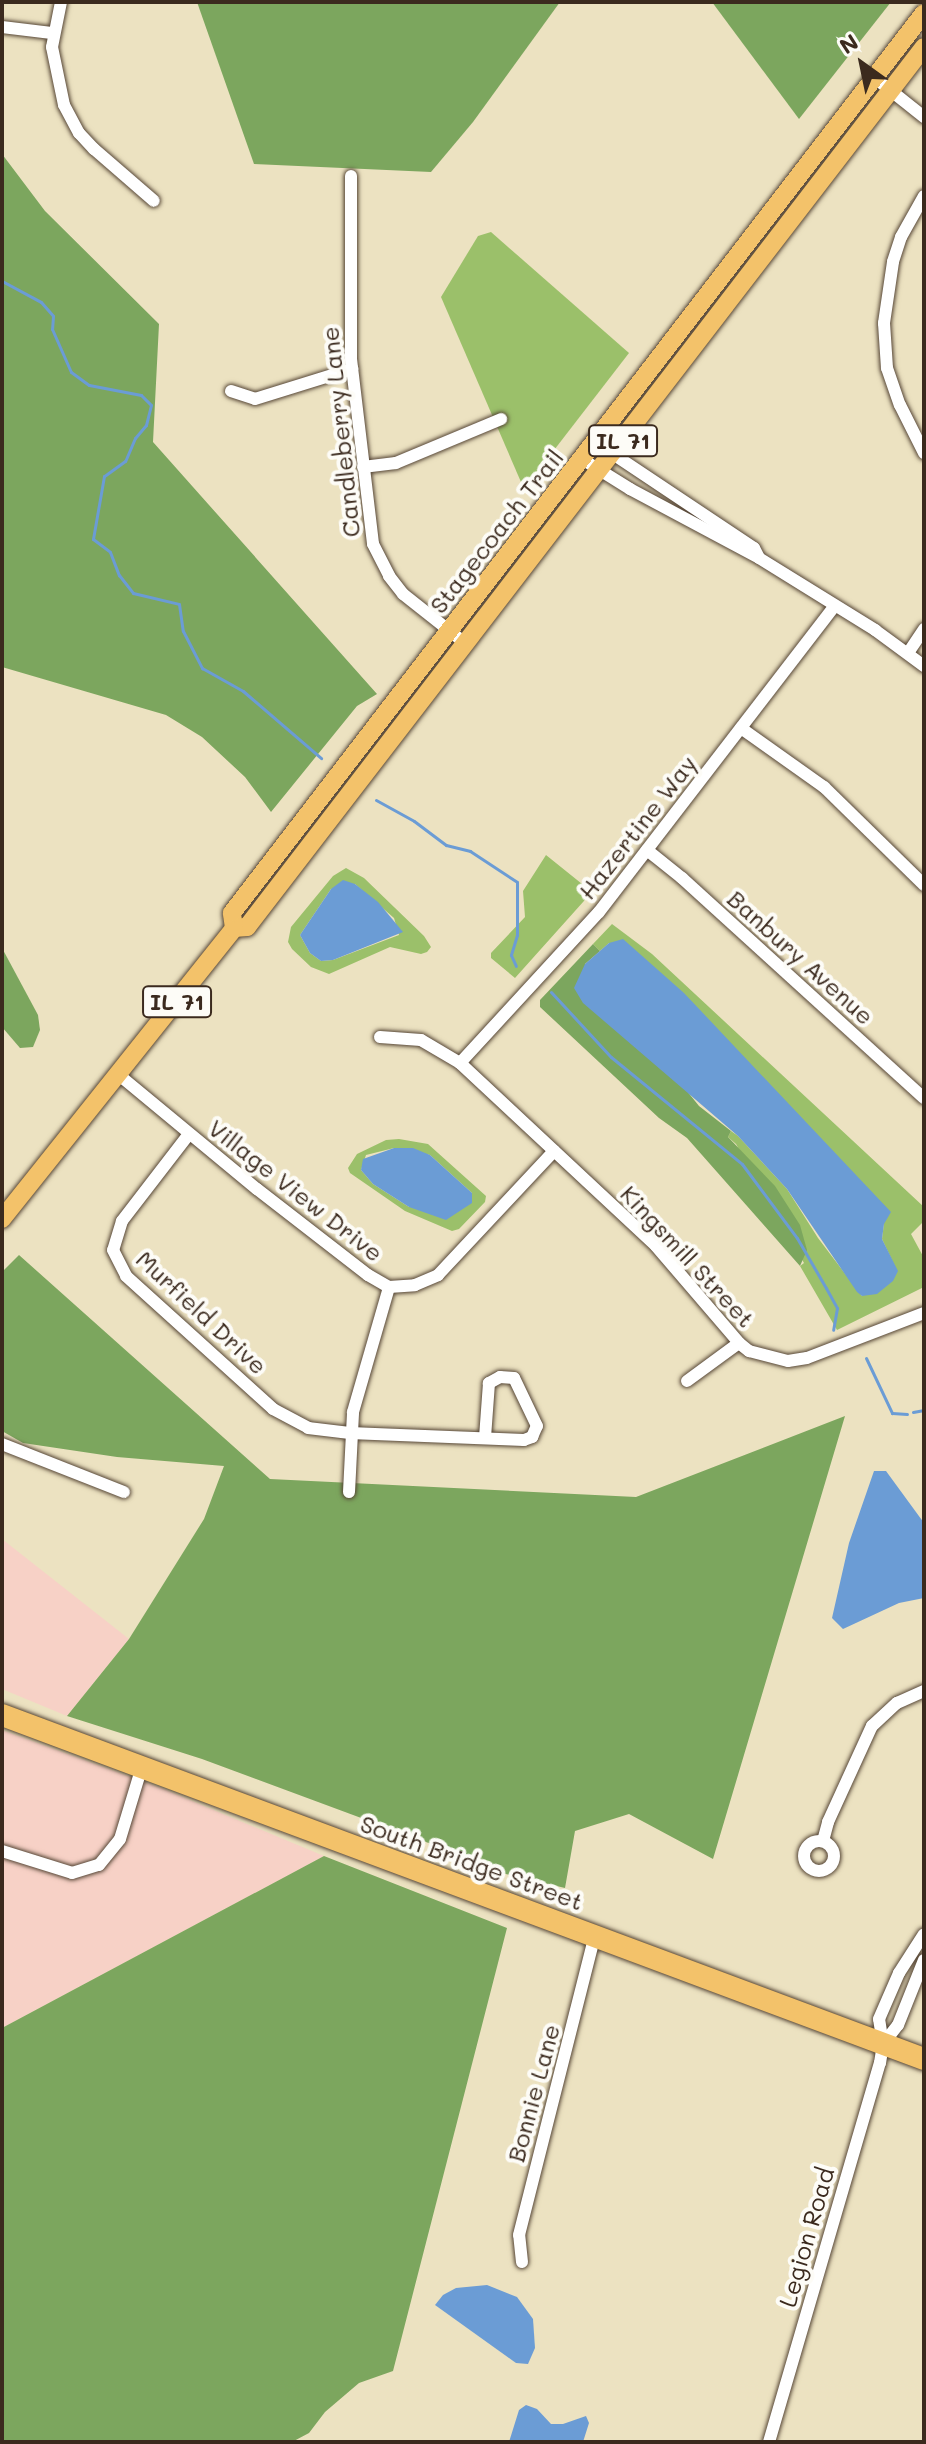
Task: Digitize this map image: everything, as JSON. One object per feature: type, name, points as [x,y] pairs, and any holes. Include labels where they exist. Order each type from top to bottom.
[{"type":"highway","name":"South Bridge Street","points":[[2,1715],[141,1770],[595,1935],[924,2059]]},
{"type":"main road","name":"Stagecoach Trail","points":[[2,1219],[234,928],[232,913],[924,13]]},
{"type":"main road","name":"Stagecoach Trail","points":[[234,928],[247,927],[924,47]]},
{"type":"street","points":[[61,2],[52,33],[54,67],[64,105],[79,133],[154,201]]},
{"type":"street","points":[[2,27],[52,33]]},
{"type":"street","points":[[875,78],[924,117]]},
{"type":"street","name":"Candleberry Lane","points":[[351,176],[352,369],[373,544],[389,576],[413,604],[466,644]]},
{"type":"street","points":[[924,196],[901,237],[893,262],[884,323],[887,368],[900,405],[924,453]]},
{"type":"street","points":[[231,391],[255,399],[352,369]]},
{"type":"street","points":[[363,467],[396,463],[501,419]]},
{"type":"street","points":[[595,442],[754,548],[759,558]]},
{"type":"street","points":[[582,459],[759,558],[924,666]]},
{"type":"street","name":"Hazertine Way","points":[[460,1063],[581,933],[835,606]]},
{"type":"street","points":[[908,653],[924,629]]},
{"type":"street","points":[[741,728],[804,770],[924,885]]},
{"type":"street","name":"Banbury Avenue","points":[[647,850],[682,878],[924,1098]]},
{"type":"street","name":"Kingsmill Street","points":[[380,1037],[421,1040],[460,1063],[656,1246],[739,1343],[767,1358],[788,1361],[807,1358],[924,1313]]},
{"type":"street","name":"Village View Drive","points":[[119,1075],[368,1275],[389,1287],[415,1285],[438,1275],[554,1151]]},
{"type":"street","name":"Murfield Drive","points":[[189,1134],[122,1221],[113,1250],[117,1264],[126,1276],[287,1420],[308,1428],[350,1433]]},
{"type":"street","points":[[349,1492],[350,1433],[389,1287]]},
{"type":"street","points":[[687,1381],[739,1343]]},
{"type":"street","points":[[350,1433],[524,1440],[537,1432],[537,1424],[514,1378],[500,1377],[489,1383],[485,1438]]},
{"type":"street","points":[[2,1444],[124,1492]]},
{"type":"street","points":[[823,1841],[825,1828],[872,1726],[897,1703],[924,1691]]},
{"type":"street","points":[[2,1851],[72,1873],[99,1865],[120,1839],[141,1770]]},
{"type":"street","points":[[883,2044],[879,2019],[899,1973],[924,1934]]},
{"type":"street","name":"Bonnie Lane","points":[[522,2262],[519,2235],[595,1935]]},
{"type":"street","points":[[883,2044],[898,2025],[924,1960]]},
{"type":"street","name":"Legion Road","points":[[769,2442],[883,2044]]},
{"type":"shaded area","points":[[2,1539],[129,1639],[67,1716],[2,1689]]},
{"type":"shaded area","points":[[2,1730],[161,1788],[324,1856],[2,2028]]},
{"type":"green space","points":[[197,2],[560,2],[473,122],[431,172],[254,164]]},
{"type":"green space","points":[[712,2],[891,2],[799,119]]},
{"type":"green space","points":[[2,154],[45,211],[159,324],[153,442],[377,694],[357,706],[271,812],[245,777],[202,737],[166,715],[2,667]]},
{"type":"green space","points":[[491,232],[629,353],[524,489],[441,297],[478,236]]},
{"type":"green space","points":[[546,855],[592,892],[515,978],[491,958],[491,953],[525,917],[523,891]]},
{"type":"green space","points":[[346,868],[364,878],[424,936],[431,947],[421,954],[390,947],[329,974],[311,967],[288,942],[291,927],[333,876]],"holes":[[[355,884],[394,918],[399,935],[333,960],[321,961],[310,953],[300,935],[331,889]]]},
{"type":"green space","points":[[612,924],[652,954],[924,1207],[924,1221],[911,1234],[924,1258],[924,1287],[837,1330],[800,1266],[804,1263],[736,1144],[728,1137],[731,1131],[787,1189],[818,1238],[862,1296],[897,1271],[882,1239],[884,1223],[609,943],[600,951],[593,944]]},
{"type":"green space","points":[[593,944],[600,951],[585,964],[699,1106],[731,1131],[728,1137],[775,1186],[800,1225],[807,1250],[800,1266],[687,1138],[659,1118],[540,1007],[540,1000]]},
{"type":"green space","points":[[2,948],[38,1015],[40,1030],[33,1047],[20,1048],[2,1027]]},
{"type":"green space","points":[[386,1140],[428,1144],[486,1196],[485,1202],[459,1229],[452,1231],[405,1211],[350,1173],[348,1168],[357,1154]],"holes":[[[394,1148],[430,1155],[472,1193],[409,1207],[373,1184],[361,1170],[366,1155]]]},
{"type":"green space","points":[[19,1255],[270,1479],[636,1497],[845,1416],[713,1859],[629,1814],[575,1831],[565,1888],[489,1870],[434,1845],[202,1759],[67,1716],[129,1639],[204,1519],[224,1466],[117,1457],[23,1443],[2,1431],[2,1272]]},
{"type":"green space","points":[[324,1856],[507,1928],[393,2371],[359,2383],[325,2412],[309,2433],[292,2442],[2,2442],[2,2028]]},
{"type":"water","points":[[343,880],[355,884],[378,902],[403,932],[333,960],[321,961],[310,953],[300,935],[331,889]]},
{"type":"water","points":[[623,939],[684,993],[891,1212],[884,1224],[882,1239],[898,1271],[893,1281],[877,1294],[862,1296],[857,1292],[787,1189],[738,1136],[583,1003],[574,988],[585,964],[609,943]]},
{"type":"water","points":[[394,1148],[413,1148],[430,1155],[472,1193],[472,1203],[446,1220],[409,1207],[373,1184],[361,1170],[363,1159]]},
{"type":"water","points":[[874,1471],[886,1471],[924,1523],[924,1598],[899,1603],[843,1629],[832,1618],[849,1543]]},
{"type":"water","points":[[487,2285],[517,2297],[533,2319],[535,2348],[528,2364],[516,2363],[435,2305],[443,2295],[456,2288]]},
{"type":"water","points":[[526,2405],[537,2409],[551,2424],[563,2424],[586,2416],[589,2423],[583,2442],[509,2442],[519,2410]]},
{"type":"waterway","points":[[2,281],[41,302],[53,316],[52,329],[71,372],[89,385],[141,395],[151,405],[146,425],[135,438],[125,461],[104,476],[93,539],[110,552],[119,575],[133,593],[179,604],[183,631],[202,668],[243,691],[321,758]]},
{"type":"waterway","points":[[376,800],[414,821],[446,845],[470,851],[517,882],[517,935],[511,955],[516,966]]},
{"type":"waterway","points":[[551,992],[611,1057],[742,1164],[797,1238],[837,1308],[833,1330]]},
{"type":"waterway","points":[[866,1358],[892,1413],[907,1414]]},
{"type":"waterway","points":[[913,1412],[924,1410]]}]
